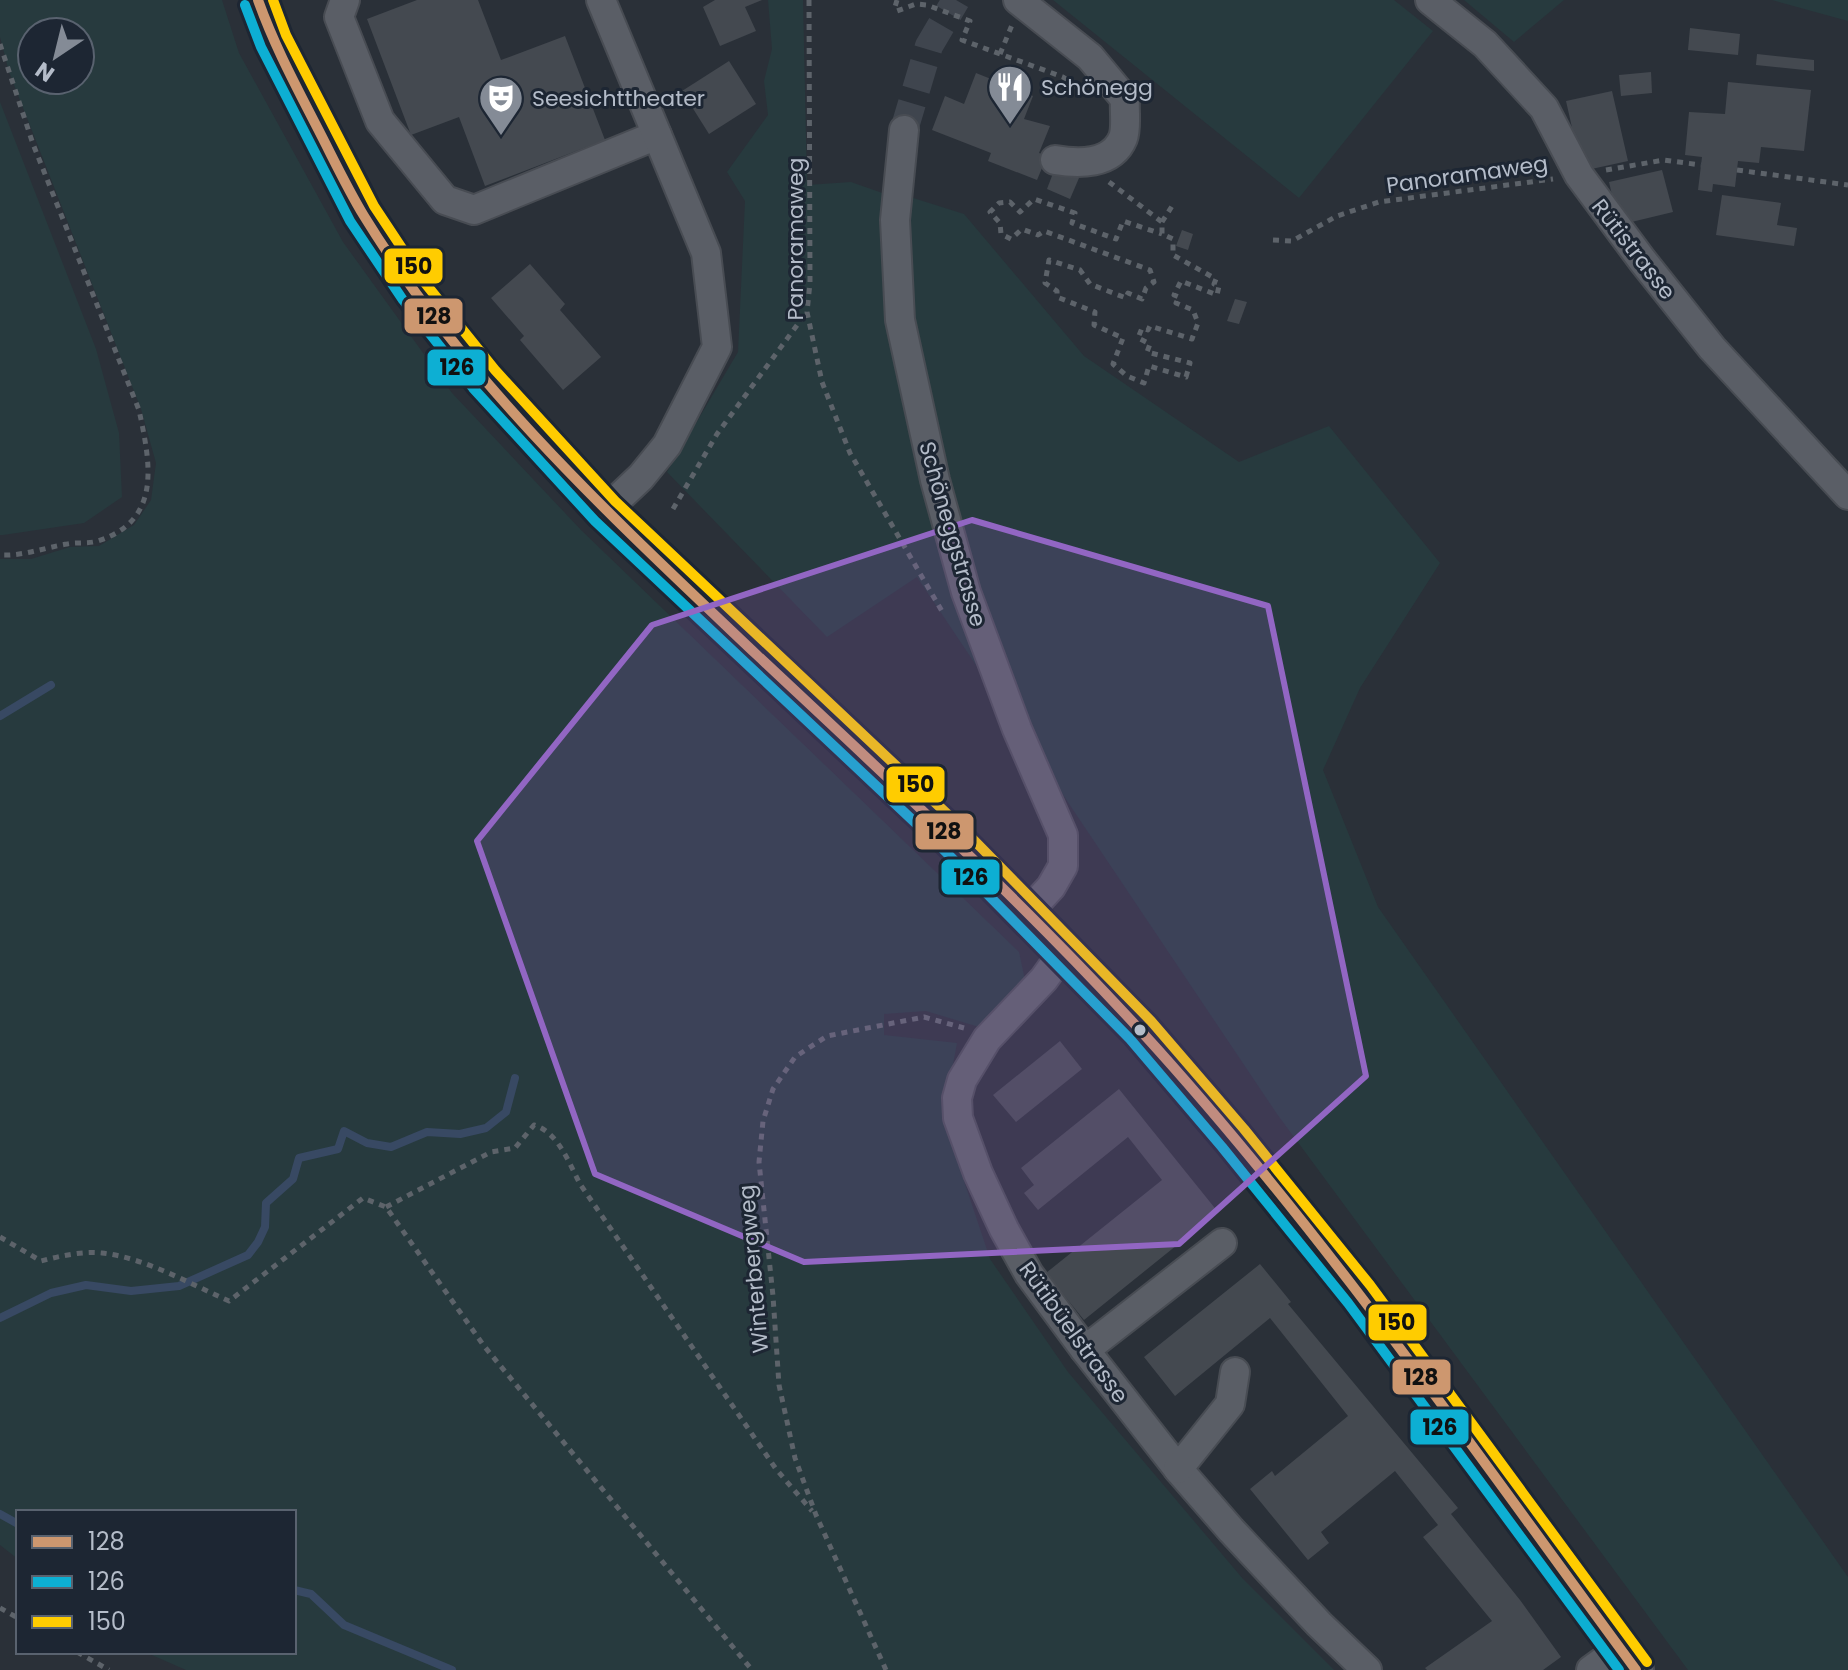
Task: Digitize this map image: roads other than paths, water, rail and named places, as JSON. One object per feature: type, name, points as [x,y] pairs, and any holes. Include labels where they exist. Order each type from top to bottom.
[{"type":"main road","points":[[258,0],[273,41],[362,213],[414,291],[484,379],[605,511],[950,836],[1140,1030],[1195,1092],[1359,1294],[1628,1659]]},
{"type":"street","points":[[345,0],[339,17],[380,121],[445,200],[474,210],[657,135]]},
{"type":"street","points":[[601,0],[706,253],[717,347],[667,445],[641,477],[605,511]]},
{"type":"street","name":"Rütistrasse","points":[[1430,0],[1485,44],[1544,108],[1579,175],[1642,260],[1712,348],[1848,495]]},
{"type":"street","points":[[1017,8],[1090,57],[1125,99],[1123,137],[1113,151],[1097,160],[1077,164],[1055,160]]},
{"type":"street","name":"Schöneggstrasse","points":[[904,130],[895,220],[900,320],[935,480],[966,592],[1017,729],[1063,835],[1063,866],[1051,887],[1027,913]]},
{"type":"street","name":"Rütibüelstrasse","points":[[1064,951],[1031,993],[987,1039],[962,1080],[957,1098],[958,1118],[978,1173],[1029,1274],[1178,1469],[1309,1613],[1367,1670]]},
{"type":"street","points":[[1085,1350],[1222,1243]]},
{"type":"street","points":[[1178,1469],[1230,1404],[1235,1372]]},
{"type":"street","points":[[1591,1670],[1628,1659]]},
{"type":"waterway","points":[[0,716],[51,685]]},
{"type":"waterway","points":[[0,1318],[51,1293],[86,1285],[131,1291],[179,1286],[248,1255],[265,1227],[266,1203],[293,1179],[299,1158],[338,1149],[344,1131],[367,1143],[391,1147],[427,1132],[460,1134],[486,1128],[506,1112],[515,1078]]},
{"type":"waterway","points":[[0,1514],[16,1523]]},
{"type":"waterway","points":[[296,1590],[311,1594],[344,1625],[452,1670]]},
{"type":"tunnel","points":[[904,130],[929,46],[956,0]]},
{"type":"place","name":"Schönegg","points":[[1010,126]]},
{"type":"place","name":"Seesichttheater","points":[[501,137]]}]
